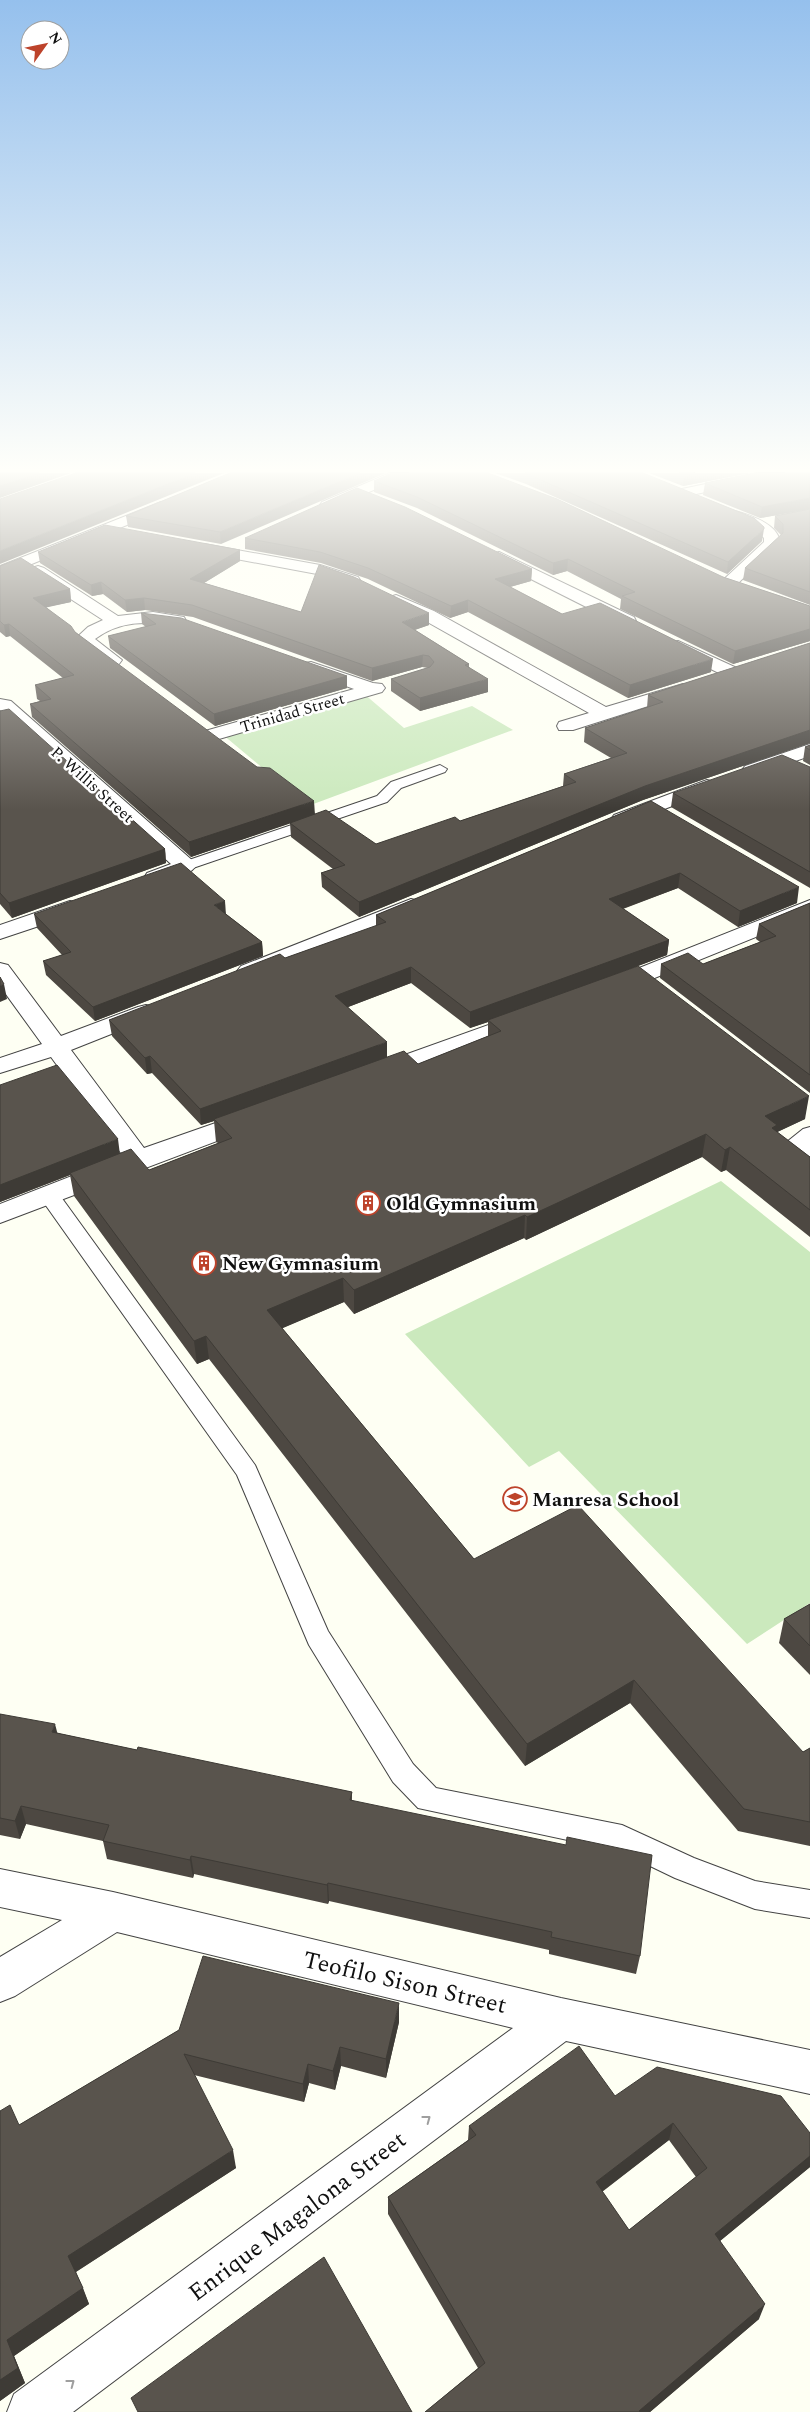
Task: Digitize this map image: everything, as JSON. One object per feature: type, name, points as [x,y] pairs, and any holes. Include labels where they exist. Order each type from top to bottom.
[{"type":"street","points":[[61,586],[114,620]]},
{"type":"street","points":[[362,586],[428,615],[605,714]]},
{"type":"street","points":[[557,586],[643,628]]},
{"type":"street","points":[[732,586],[743,590]]},
{"type":"street","points":[[124,669],[84,639],[95,629],[114,620],[138,616],[158,617],[195,626]]},
{"type":"street","points":[[566,726],[741,670],[661,637]]},
{"type":"street","name":"Trinidad Street","points":[[212,735],[381,686],[298,662]]},
{"type":"street","name":"P. Willis Street","points":[[0,704],[5,706],[185,866]]},
{"type":"street","name":"Trinidad Street","points":[[196,723],[227,746]]},
{"type":"street","points":[[598,828],[651,806],[810,750]]},
{"type":"street","points":[[782,760],[803,771]]},
{"type":"street","points":[[651,806],[676,821]]},
{"type":"street","points":[[140,883],[185,866]]},
{"type":"street","points":[[226,980],[428,899]]},
{"type":"street","points":[[0,932],[93,900]]},
{"type":"street","points":[[593,994],[810,907]]},
{"type":"street","points":[[0,970],[140,1159]]},
{"type":"street","points":[[639,977],[660,993]]},
{"type":"street","points":[[0,1066],[56,1047],[164,1005]]},
{"type":"street","points":[[362,1078],[546,1011]]},
{"type":"street","points":[[0,1214],[140,1159],[269,1112]]},
{"type":"street","name":"Teofilo Sison Street","points":[[0,1888],[113,1912],[561,2019],[810,2072]]},
{"type":"street","points":[[0,1981],[113,1912]]},
{"type":"street","name":"Enrique Magalona Street","points":[[32,2412],[561,2019]]},
{"type":"lane","points":[[185,866],[382,799],[396,785],[440,769]]},
{"type":"lane","points":[[810,1133],[798,1141],[810,1151]]},
{"type":"lane","points":[[49,1195],[247,1471],[318,1637],[403,1773],[428,1800],[622,1838],[684,1868],[755,1895],[810,1904]]},
{"type":"green space","points":[[363,693],[404,728],[472,706],[513,730],[308,806],[222,734]]},
{"type":"green space","points":[[721,1181],[810,1252],[810,1603],[747,1644],[559,1451],[529,1467],[405,1334]]},
{"type":"building","points":[[0,586],[65,586],[70,589],[33,598],[71,626],[75,632],[257,767],[270,768],[314,801],[189,842],[30,704],[51,699],[35,685],[74,675],[9,624],[4,625],[0,621]]},
{"type":"building","points":[[106,586],[212,586],[301,612],[311,586],[372,586],[429,613],[402,622],[469,664],[465,665],[488,679],[420,698],[391,679],[430,667],[434,662],[429,656],[423,655],[372,668],[192,605],[144,598],[125,600]]},
{"type":"building","points":[[406,586],[508,586],[562,614],[600,603],[713,659],[630,685],[468,600],[451,606]]},
{"type":"building","points":[[622,586],[749,586],[810,606],[810,629],[735,651],[622,596],[635,592]]},
{"type":"building","points":[[793,586],[810,586],[810,592]]},
{"type":"building","points":[[141,613],[181,618],[347,676],[214,714],[108,636],[156,624]]},
{"type":"building","points":[[810,643],[810,730],[645,786],[359,902],[321,873],[345,865],[290,823],[326,810],[376,844],[455,817],[460,821],[576,782],[564,774],[627,753],[585,728],[663,702],[648,695]]},
{"type":"building","points":[[9,709],[165,849],[9,903],[0,893],[0,711]]},
{"type":"building","points":[[782,755],[810,767],[810,872],[673,793]]},
{"type":"building","points":[[651,801],[799,887],[740,911],[680,873],[609,899],[669,940],[470,1012],[411,967],[335,996],[387,1042],[200,1109],[150,1056],[145,1058],[109,1020],[280,954],[285,958],[386,922],[376,915]]},
{"type":"building","points":[[181,863],[225,901],[214,905],[262,942],[93,1007],[43,961],[71,952],[34,914]]},
{"type":"building","points":[[810,903],[810,1075],[661,964],[688,953],[703,964],[776,936],[759,924]]},
{"type":"building","points":[[638,966],[809,1096],[765,1116],[777,1125],[772,1128],[810,1157],[810,1210],[730,1147],[725,1150],[706,1134],[527,1217],[525,1215],[354,1290],[343,1278],[267,1310],[474,1559],[578,1505],[803,1752],[810,1748],[810,1822],[744,1809],[634,1680],[527,1744],[206,1336],[194,1341],[70,1173],[131,1149],[149,1170],[232,1138],[214,1119],[404,1051],[418,1064],[501,1031],[488,1020]]},
{"type":"building","points":[[0,977],[4,984],[0,986]]},
{"type":"building","points":[[57,1065],[118,1139],[0,1185],[0,1085]]},
{"type":"building","points":[[810,1604],[810,1646],[784,1619]]},
{"type":"building","points":[[0,1714],[55,1724],[52,1732],[137,1750],[138,1747],[352,1792],[350,1800],[566,1845],[567,1837],[652,1855],[640,1956],[551,1937],[552,1932],[328,1883],[327,1885],[191,1856],[190,1860],[103,1841],[109,1825],[21,1806],[15,1821],[0,1818]]},
{"type":"building","points":[[203,1956],[399,2003],[386,2059],[340,2047],[333,2071],[308,2064],[303,2084],[184,2054],[233,2150],[68,2256],[83,2288],[7,2340],[18,2368],[0,2380],[0,2111],[10,2105],[19,2125],[179,2030]]},
{"type":"building","points":[[579,2046],[615,2096],[657,2067],[781,2096],[810,2133],[810,2156],[715,2234],[765,2304],[640,2412],[425,2412],[485,2363],[388,2197],[476,2135],[469,2126]],"holes":[[[673,2123],[707,2168],[629,2230],[596,2182]]]},
{"type":"building","points":[[324,2257],[412,2412],[138,2412],[131,2398]]},
{"type":"place","name":"Old Gymnasium","points":[[368,1203]]},
{"type":"place","name":"New Gymnasium","points":[[204,1263]]},
{"type":"place","name":"Manresa School","points":[[515,1499]]}]
